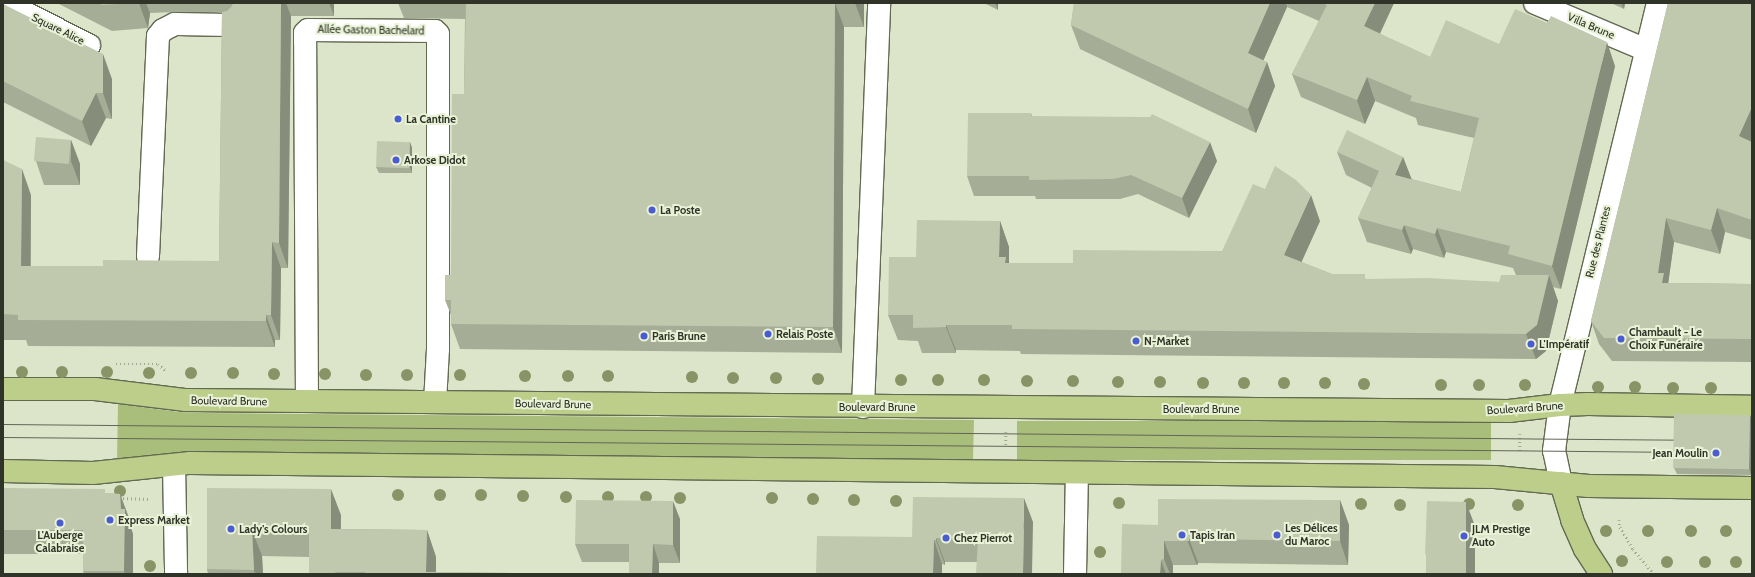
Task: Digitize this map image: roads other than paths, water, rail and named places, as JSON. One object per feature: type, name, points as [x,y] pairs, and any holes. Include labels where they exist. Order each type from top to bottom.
[{"type":"main road","name":"Boulevard Brune","points":[[3,388],[95,389],[186,400],[863,407],[1508,411],[1560,405],[1752,407]]},
{"type":"main road","points":[[3,471],[93,473],[190,463],[1007,473],[1495,477],[1589,486],[1752,488]]},
{"type":"main road","points":[[1561,484],[1572,520],[1585,549],[1601,574]]},
{"type":"street","name":"Square Alice","points":[[5,3],[89,45]]},
{"type":"street","points":[[863,407],[879,3]]},
{"type":"street","name":"Villa Brune","points":[[1535,3],[1646,50]]},
{"type":"street","name":"Rue des Plantes","points":[[1561,484],[1554,451],[1560,405],[1658,3]]},
{"type":"street","points":[[148,256],[158,36],[163,30],[175,24],[231,25]]},
{"type":"street","name":"Allée Gaston Bachelard","points":[[307,401],[298,28],[435,31],[438,34],[438,349],[435,402]]},
{"type":"street","points":[[174,465],[176,574]]},
{"type":"street","points":[[1075,574],[1077,473]]},
{"type":"tram line","points":[[3,424],[1686,440]]},
{"type":"tram line","points":[[3,437],[1685,452]]},
{"type":"place","name":"La Cantine","points":[[398,119]]},
{"type":"place","name":"Arkose Didot","points":[[396,160]]},
{"type":"place","name":"La Poste","points":[[652,210]]},
{"type":"place","name":"Relais Poste","points":[[768,334]]},
{"type":"place","name":"Paris Brune","points":[[644,336]]},
{"type":"place","name":"Chambault - Le Choix Funéraire","points":[[1621,339]]},
{"type":"place","name":"N-Market","points":[[1136,341]]},
{"type":"place","name":"L'Impératif","points":[[1531,344]]},
{"type":"place","name":"Jean Moulin","points":[[1716,453]]},
{"type":"place","name":"Express Market","points":[[110,520]]},
{"type":"place","name":"L'Auberge Calabraise","points":[[60,523]]},
{"type":"place","name":"Lady's Colours","points":[[231,529]]},
{"type":"place","name":"Tapis Iran","points":[[1182,535]]},
{"type":"place","name":"Les Délices du Maroc","points":[[1277,535]]},
{"type":"place","name":"JLM Prestige Auto","points":[[1464,536]]},
{"type":"place","name":"Chez Pierrot","points":[[946,538]]}]
